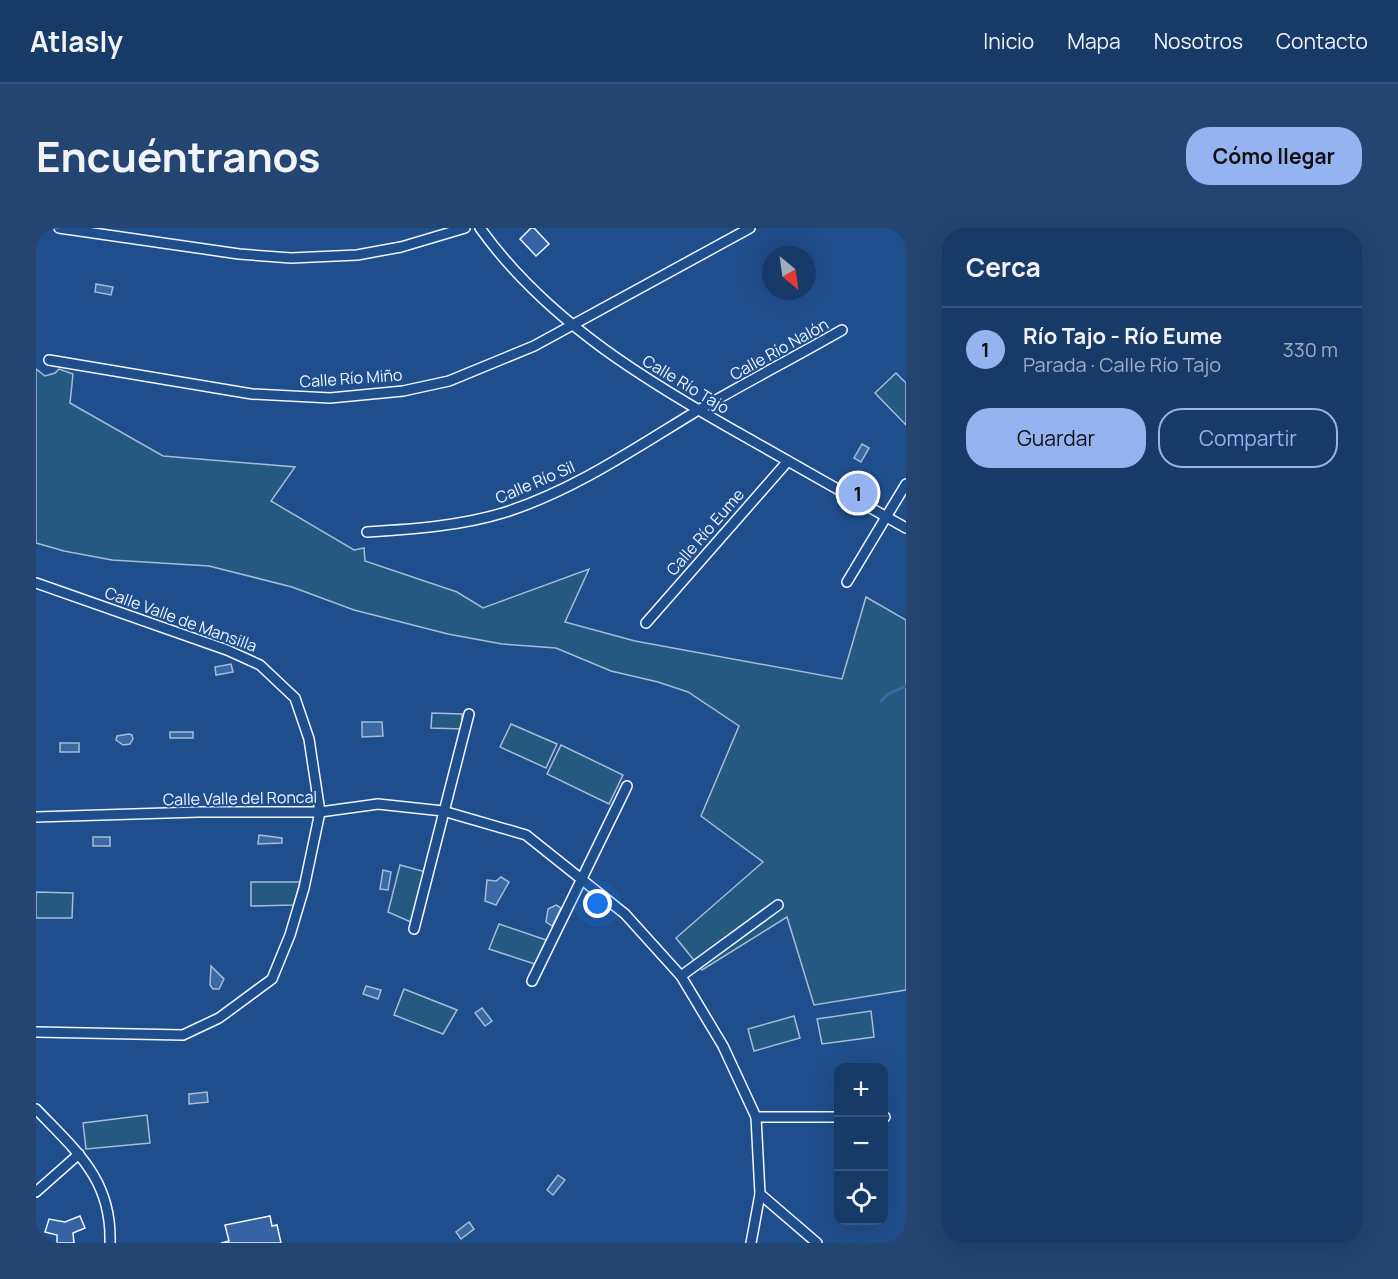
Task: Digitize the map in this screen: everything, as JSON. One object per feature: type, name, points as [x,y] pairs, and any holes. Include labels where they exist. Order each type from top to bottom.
[{"type":"street","points":[[58,228],[239,254],[291,258],[357,255],[401,247],[465,228]]},
{"type":"street","name":"Calle Río Tajo","points":[[480,228],[521,278],[573,325],[635,371],[698,411],[906,528]]},
{"type":"street","name":"Calle Río Miño","points":[[49,360],[252,394],[330,398],[403,391],[449,381],[534,346],[750,228]]},
{"type":"street","name":"Calle Río Nalón","points":[[698,411],[842,330]]},
{"type":"street","name":"Calle Río Sil","points":[[367,532],[464,523],[538,500],[603,468],[698,411]]},
{"type":"street","name":"Calle Río Eume","points":[[646,623],[788,461]]},
{"type":"street","points":[[846,582],[906,484]]},
{"type":"street","name":"Calle Valle de Mansilla","points":[[36,583],[227,650],[260,665],[295,698],[309,739],[320,812]]},
{"type":"street","points":[[414,929],[469,714]]},
{"type":"street","points":[[532,981],[627,786]]},
{"type":"street","name":"Calle Valle del Roncal","points":[[36,817],[198,812],[320,812],[378,804],[443,811],[526,835],[625,914],[681,975],[723,1047],[756,1117],[760,1194],[751,1243]]},
{"type":"street","points":[[36,1032],[183,1035],[219,1018],[272,979],[290,935],[304,888],[320,812]]},
{"type":"street","points":[[681,975],[778,904]]},
{"type":"street","points":[[36,1109],[94,1173],[104,1198],[111,1227],[110,1243]]},
{"type":"street","points":[[756,1117],[834,1117]]},
{"type":"street","points":[[36,1192],[79,1154]]},
{"type":"street","points":[[760,1194],[817,1243]]},
{"type":"shaded area","points":[[96,284],[113,287],[111,295],[95,292]]},
{"type":"shaded area","points":[[36,369],[45,376],[59,369],[73,374],[70,403],[163,456],[295,467],[271,501],[354,550],[364,548],[365,561],[457,592],[483,608],[589,569],[565,622],[635,641],[842,679],[866,597],[906,620],[906,990],[814,1005],[787,917],[702,970],[676,938],[763,862],[701,816],[739,726],[688,692],[611,671],[556,648],[502,644],[448,634],[354,610],[292,587],[209,566],[112,560],[36,543]]},
{"type":"shaded area","points":[[896,373],[906,383],[906,425],[875,393]]},
{"type":"shaded area","points":[[862,444],[869,448],[861,462],[854,458]]},
{"type":"shaded area","points":[[231,664],[233,672],[216,675],[215,667]]},
{"type":"shaded area","points":[[432,713],[462,714],[462,729],[431,728]]},
{"type":"shaded area","points":[[362,722],[382,722],[383,736],[362,737]]},
{"type":"shaded area","points":[[511,724],[557,744],[546,768],[500,747]]},
{"type":"shaded area","points":[[170,732],[193,732],[193,738],[170,738]]},
{"type":"shaded area","points":[[129,734],[133,739],[130,744],[123,745],[116,740],[117,736]]},
{"type":"shaded area","points":[[60,743],[79,743],[79,752],[60,752]]},
{"type":"shaded area","points":[[561,745],[623,775],[609,804],[547,774]]},
{"type":"shaded area","points":[[259,835],[282,838],[282,843],[258,844]]},
{"type":"shaded area","points":[[93,837],[110,837],[110,846],[93,846]]},
{"type":"shaded area","points":[[400,865],[426,872],[413,923],[388,912]]},
{"type":"shaded area","points":[[383,870],[391,872],[388,890],[380,889]]},
{"type":"shaded area","points":[[501,877],[509,882],[496,905],[485,901],[487,880],[496,881]]},
{"type":"shaded area","points":[[251,882],[300,882],[294,905],[251,906]]},
{"type":"shaded area","points":[[36,892],[73,893],[72,918],[36,918]]},
{"type":"shaded area","points":[[556,905],[561,908],[552,926],[546,922],[548,909]]},
{"type":"shaded area","points":[[499,924],[549,941],[538,965],[489,949]]},
{"type":"shaded area","points":[[211,966],[224,979],[219,989],[213,989],[210,985]]},
{"type":"shaded area","points":[[366,986],[381,990],[378,999],[363,994]]},
{"type":"shaded area","points":[[404,989],[457,1010],[443,1034],[394,1015]]},
{"type":"shaded area","points":[[482,1008],[492,1021],[485,1026],[475,1013]]},
{"type":"shaded area","points":[[871,1011],[874,1037],[822,1044],[817,1019]]},
{"type":"shaded area","points":[[794,1016],[800,1038],[754,1051],[748,1029]]},
{"type":"shaded area","points":[[207,1092],[208,1102],[189,1104],[189,1094]]},
{"type":"shaded area","points":[[147,1115],[150,1143],[86,1149],[83,1123]]},
{"type":"shaded area","points":[[558,1175],[565,1180],[553,1195],[547,1190]]},
{"type":"shaded area","points":[[469,1222],[474,1229],[461,1239],[456,1232]]},
{"type":"building","points":[[531,228],[534,228],[549,244],[536,256],[520,239]]},
{"type":"building","points":[[80,1216],[85,1228],[73,1233],[74,1243],[57,1243],[57,1235],[45,1232],[49,1219],[65,1222]]},
{"type":"building","points":[[270,1216],[272,1226],[277,1225],[281,1243],[221,1243],[229,1241],[225,1225]]},
{"type":"waterway","points":[[881,701],[888,694],[906,686]]},
{"type":"place","name":"Río Tajo - Río Eume","points":[[858,493]]}]
